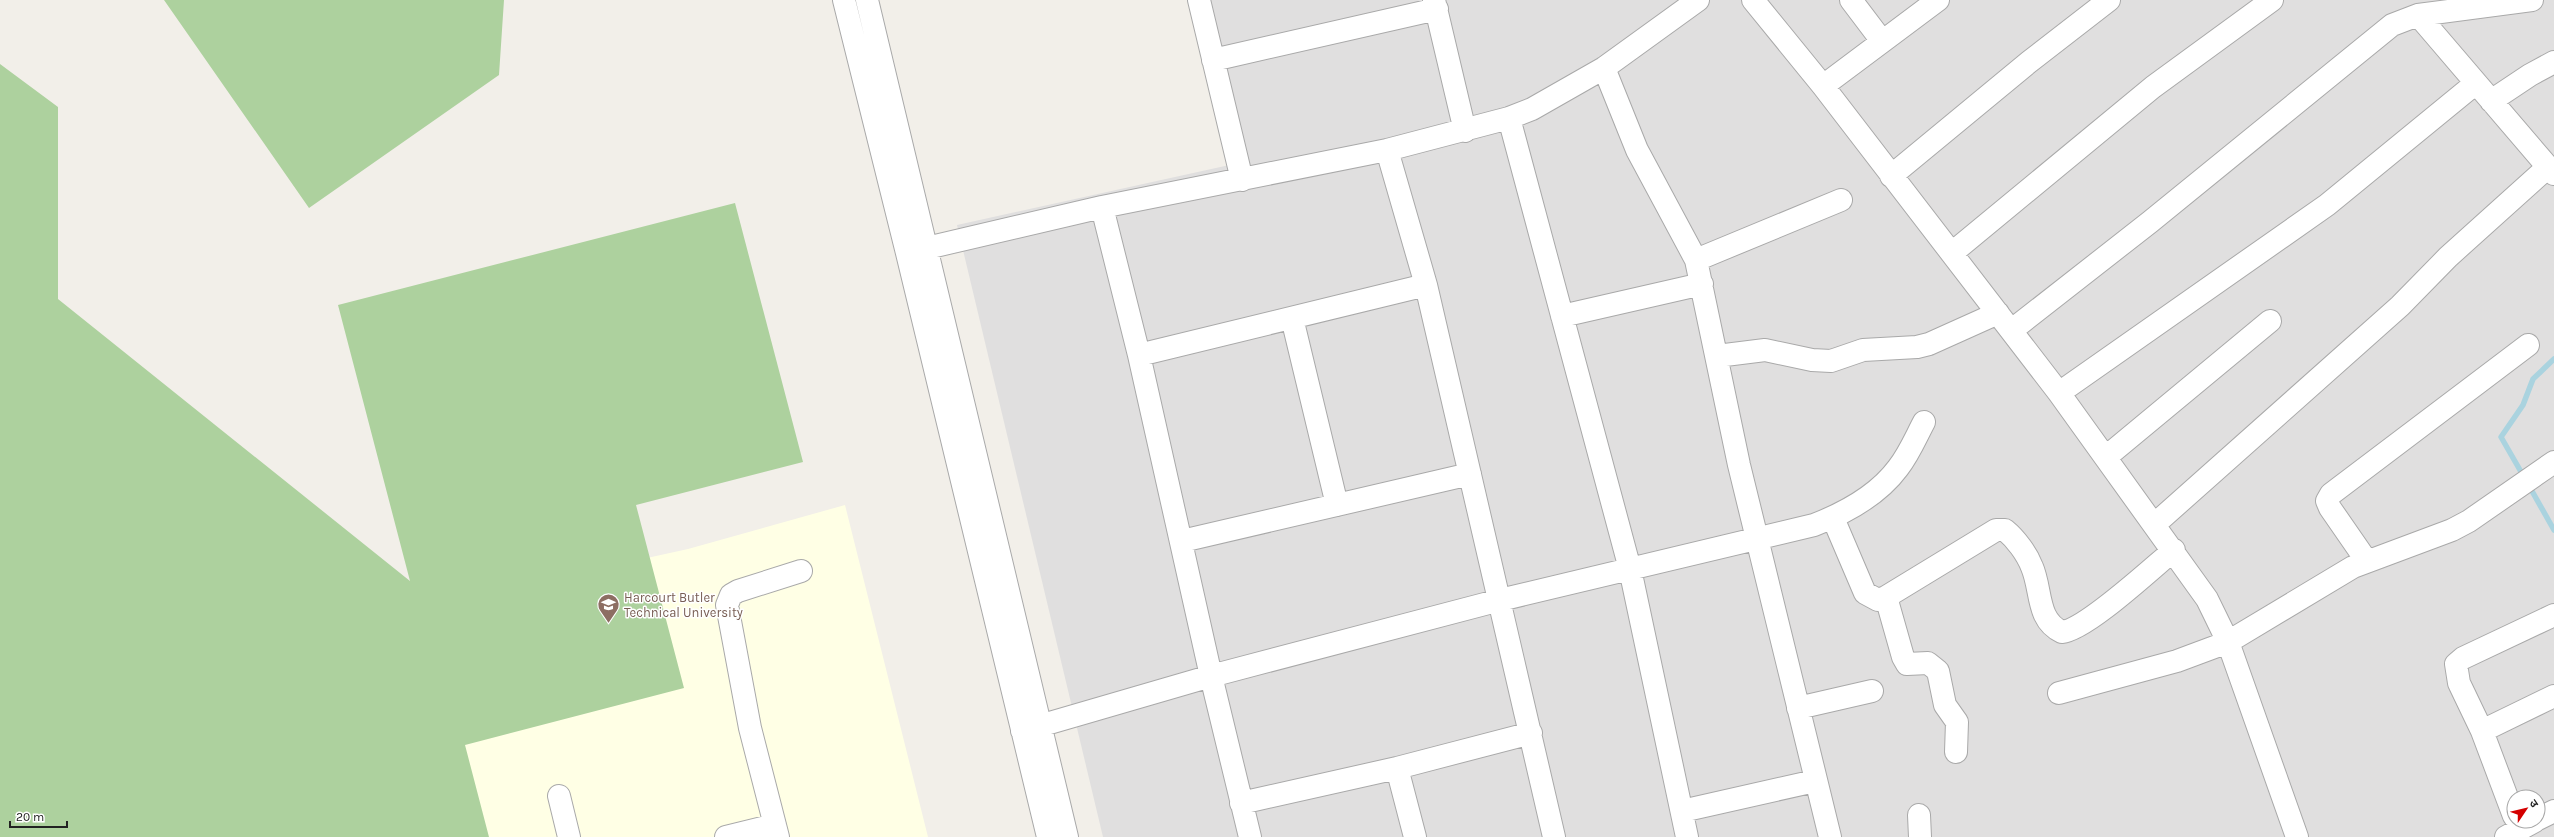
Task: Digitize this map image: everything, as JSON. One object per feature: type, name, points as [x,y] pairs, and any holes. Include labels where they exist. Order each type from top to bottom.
[{"type":"street","points":[[844,0],[875,124],[918,251]]},
{"type":"street","points":[[867,0],[896,119],[918,251],[1031,728],[1048,837]]},
{"type":"street","points":[[1199,0],[1242,180]]},
{"type":"street","points":[[918,251],[1102,207],[1387,150],[1465,131],[1509,118],[1532,109],[1604,68],[1698,0]]},
{"type":"street","points":[[1753,0],[1823,86],[2060,393],[2174,550],[2207,599],[2228,642],[2297,837]]},
{"type":"street","points":[[1851,0],[1882,41]]},
{"type":"street","points":[[1823,86],[1938,0]]},
{"type":"street","points":[[1891,176],[2029,62],[2109,0]]},
{"type":"street","points":[[1952,253],[2147,92],[2272,0]]},
{"type":"street","points":[[2012,330],[2150,222],[2392,25],[2418,15],[2532,0]]},
{"type":"street","points":[[1213,60],[1436,5],[1465,131]]},
{"type":"street","points":[[2155,524],[2400,306],[2448,257],[2551,170],[2418,15]]},
{"type":"street","points":[[2491,101],[2530,75],[2554,62]]},
{"type":"street","points":[[1604,68],[1637,150],[1696,260],[1739,465],[1758,538],[1815,781],[1830,837]]},
{"type":"street","points":[[2060,393],[2327,204],[2476,83]]},
{"type":"street","points":[[1509,118],[1630,569],[1688,837]]},
{"type":"street","points":[[875,124],[896,119]]},
{"type":"street","points":[[1387,150],[1426,284],[1554,837]]},
{"type":"street","points":[[1696,260],[1841,200]]},
{"type":"street","points":[[1102,207],[1139,356],[1182,541],[1211,676],[1250,837]]},
{"type":"street","points":[[1139,356],[1426,284]]},
{"type":"street","points":[[1562,316],[1702,284]]},
{"type":"street","points":[[1717,356],[1765,350],[1817,361],[1832,361],[1863,350],[1885,347],[1917,347],[1929,344],[1998,313]]},
{"type":"street","points":[[1292,318],[1338,505]]},
{"type":"street","points":[[2106,457],[2270,321]]},
{"type":"street","points":[[2366,560],[2330,508],[2327,500],[2331,494],[2528,345]]},
{"type":"street","points":[[1031,728],[1211,676],[1500,600],[1814,525],[1833,518],[1847,510],[1888,479],[1907,454],[1924,422]]},
{"type":"street","points":[[2059,693],[2177,661],[2228,642],[2366,560],[2452,530],[2549,466]]},
{"type":"street","points":[[1182,541],[1470,474]]},
{"type":"street","points":[[1833,518],[1865,593],[1878,600],[1886,597],[1996,530],[2005,530],[2028,558],[2033,569],[2048,622],[2057,629],[2068,631],[2098,612],[2174,550]]},
{"type":"street","points":[[726,837],[777,831],[750,728],[727,605],[731,595],[738,591],[801,571]]},
{"type":"street","points":[[1886,597],[1903,657],[1907,664],[1928,664],[1938,672],[1944,705],[1958,727],[1956,752]]},
{"type":"street","points":[[2507,789],[2459,683],[2456,664],[2463,658],[2554,615]]},
{"type":"street","points":[[1798,708],[1872,691]]},
{"type":"street","points":[[2482,731],[2554,696]]},
{"type":"street","points":[[1031,728],[1067,837]]},
{"type":"street","points":[[1241,803],[1397,768],[1531,733]]},
{"type":"street","points":[[1397,768],[1415,837]]},
{"type":"street","points":[[1682,811],[1815,781]]},
{"type":"street","points":[[559,796],[569,837]]},
{"type":"street","points":[[1919,815],[1920,837]]},
{"type":"shaded area","points":[[1207,0],[2554,0],[2554,837],[1103,837],[957,225],[1234,164]]},
{"type":"shaded area","name":"Harcourt Butler Technical University","points":[[845,505],[928,837],[0,837],[0,700],[688,549]]},
{"type":"green space","points":[[164,0],[504,0],[499,75],[309,208]]},
{"type":"green space","points":[[0,64],[58,107],[58,299],[410,581],[338,305],[735,203],[803,462],[636,505],[684,688],[465,745],[489,837],[0,837]]},
{"type":"waterway","points":[[2524,477],[2501,437],[2523,405],[2533,379],[2554,359]]},
{"type":"waterway","points":[[2528,484],[2554,530]]},
{"type":"place","name":"Harcourt Butler Technical University","points":[[609,624]]}]
